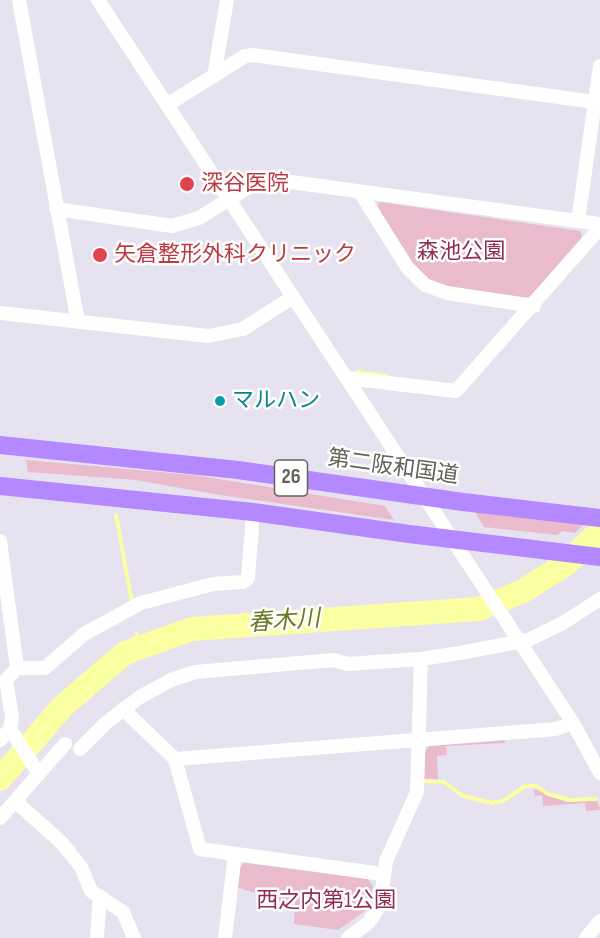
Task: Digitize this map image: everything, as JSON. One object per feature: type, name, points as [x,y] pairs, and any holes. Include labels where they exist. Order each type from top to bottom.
[{"type":"highway","name":"第二阪和国道","points":[[0,445],[238,470],[422,497],[591,517]]},
{"type":"highway","name":"26","points":[[0,486],[253,512],[451,539],[600,556]]},
{"type":"street","points":[[19,0],[78,322]]},
{"type":"street","points":[[98,0],[422,497],[573,723],[599,770]]},
{"type":"street","points":[[214,76],[227,0]]},
{"type":"street","points":[[167,105],[245,56],[253,55],[595,102]]},
{"type":"street","points":[[578,221],[600,66]]},
{"type":"street","points":[[56,209],[172,226],[199,218],[252,184],[269,179],[578,221],[600,226],[534,306],[456,391],[346,378]]},
{"type":"street","points":[[360,192],[407,267],[425,285],[447,293],[534,306]]},
{"type":"street","points":[[0,313],[208,336],[243,329],[293,297]]},
{"type":"street","points":[[37,770],[12,732],[12,717],[4,697],[6,680],[17,668],[45,668],[84,634],[141,603],[213,584],[243,582],[248,578],[253,512]]},
{"type":"street","points":[[0,541],[5,615],[17,668]]},
{"type":"street","points":[[80,749],[123,710],[171,680],[195,672],[334,660],[346,663],[421,659],[519,642],[563,623],[598,603]]},
{"type":"street","points":[[348,938],[368,923],[380,906],[382,874],[417,792],[421,659]]},
{"type":"street","points":[[123,710],[174,759],[200,849],[382,874]]},
{"type":"street","points":[[174,759],[556,729],[573,723]]},
{"type":"street","points":[[0,740],[12,732]]},
{"type":"street","points":[[0,818],[37,770],[66,744]]},
{"type":"street","points":[[15,801],[62,843],[81,867],[91,891],[123,912],[134,938]]},
{"type":"street","points":[[225,938],[235,854]]},
{"type":"street","points":[[98,938],[100,896]]},
{"type":"street","points":[[586,938],[600,921]]},
{"type":"green space","name":"森池公園","points":[[380,202],[580,231],[582,237],[531,296],[525,298],[455,289],[420,277],[375,209]]},
{"type":"green space","points":[[26,460],[194,475],[385,506],[394,520],[214,494],[136,480],[28,472]]},
{"type":"green space","points":[[475,512],[583,525],[575,533],[562,531],[557,535],[484,527]]},
{"type":"green space","points":[[504,739],[505,743],[446,746],[447,755],[437,756],[438,779],[424,779],[424,753],[430,745]]},
{"type":"green space","points":[[534,789],[566,802],[597,800],[600,810],[586,811],[585,803],[543,806],[542,795],[535,796]]},
{"type":"green space","name":"西之内第1公園","points":[[245,863],[367,878],[373,887],[365,911],[338,930],[294,924],[295,902],[278,900],[236,887],[238,867]]},
{"type":"waterway","points":[[357,372],[387,376]]},
{"type":"waterway","points":[[116,515],[132,603]]},
{"type":"waterway","name":"春木川","points":[[0,779],[63,706],[125,653],[192,629],[479,609],[523,591],[566,564],[600,531]]},
{"type":"waterway","points":[[137,633],[140,648]]},
{"type":"waterway","points":[[424,781],[444,782],[463,796],[492,803],[503,801],[525,786],[537,786],[548,794],[570,800],[596,799]]},
{"type":"place","name":"深谷医院","points":[[187,184]]},
{"type":"place","name":"矢倉整形外科クリニック","points":[[100,255]]},
{"type":"place","name":"マルハン","points":[[220,401]]}]
